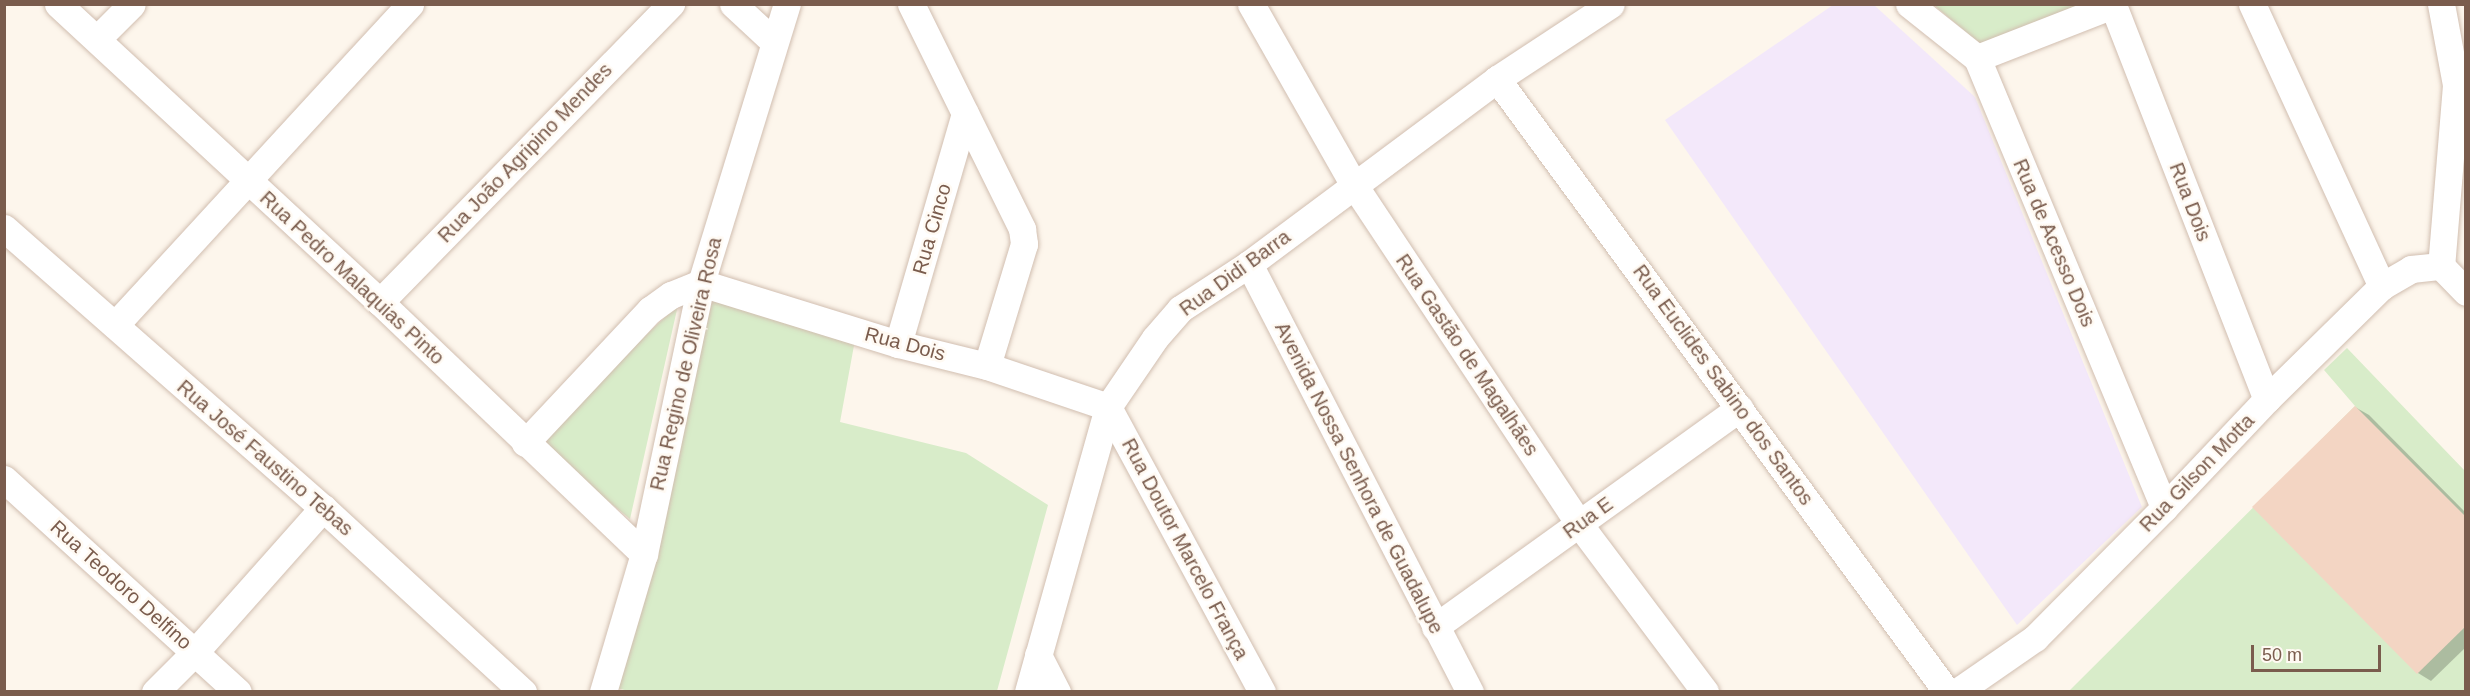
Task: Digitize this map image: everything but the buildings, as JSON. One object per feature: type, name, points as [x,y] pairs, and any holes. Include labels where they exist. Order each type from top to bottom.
[{"type":"street","name":"Rua Pedro Malaquias Pinto","points":[[57,4],[380,302],[525,443],[644,554]]},
{"type":"street","points":[[97,39],[132,4]]},
{"type":"street","points":[[115,326],[247,179],[410,4]]},
{"type":"street","name":"Rua João Agripino Mendes","points":[[380,302],[671,4]]},
{"type":"street","points":[[734,4],[774,42]]},
{"type":"street","name":"Rua Regino de Oliveira Rosa","points":[[603,692],[644,554],[701,283],[787,4]]},
{"type":"street","points":[[911,4],[1022,228],[1024,244],[987,366]]},
{"type":"street","name":"Rua Gastão de Magalhães","points":[[1251,4],[1354,185],[1579,524],[1705,692]]},
{"type":"street","name":"Rua de Acesso Dois","points":[[1909,4],[1977,58],[2164,508]]},
{"type":"street","points":[[1977,58],[2114,4]]},
{"type":"street","name":"Rua Dois","points":[[2114,4],[2267,399]]},
{"type":"street","points":[[2252,4],[2382,286]]},
{"type":"street","points":[[2441,4],[2456,85],[2441,266],[2466,292]]},
{"type":"street","name":"Rua Didi Barra","points":[[1028,692],[1108,407],[1155,338],[1180,309],[1250,264],[1497,79],[1600,7]]},
{"type":"street","name":"Rua Euclides Sabino dos Santos","points":[[1497,79],[1947,692]]},
{"type":"street","name":"Rua Cinco","points":[[898,344],[965,114]]},
{"type":"street","name":"Rua José Faustino Tebas","points":[[4,228],[323,508],[523,692]]},
{"type":"street","name":"Avenida Nossa Senhora de Guadalupe","points":[[1250,264],[1470,692]]},
{"type":"street","name":"Rua Gilson Motta","points":[[1957,692],[2035,638],[2164,508],[2267,399],[2382,286],[2411,270],[2441,266]]},
{"type":"street","points":[[525,443],[650,310],[671,295],[701,283]]},
{"type":"street","name":"Rua Dois","points":[[701,283],[898,344],[987,366],[1108,407]]},
{"type":"street","name":"Rua Doutor Marcelo França","points":[[1108,407],[1262,692]]},
{"type":"street","name":"Rua E","points":[[1435,627],[1740,408]]},
{"type":"street","name":"Rua Teodoro Delfino","points":[[4,479],[238,692]]},
{"type":"street","points":[[155,692],[195,652],[323,508]]},
{"type":"street","points":[[1038,655],[1057,692]]},
{"type":"shaded area","points":[[1833,5],[1874,5],[1975,97],[2142,507],[2017,625],[1665,120]]},
{"type":"green space","points":[[1934,5],[2082,5],[1980,44]]},
{"type":"green space","points":[[714,295],[855,340],[840,422],[966,453],[1048,505],[997,691],[633,692],[612,687]]},
{"type":"green space","points":[[678,305],[630,519],[534,440]]},
{"type":"green space","points":[[2347,348],[2465,471],[2465,691],[2068,692],[2355,406],[2324,370]]}]
